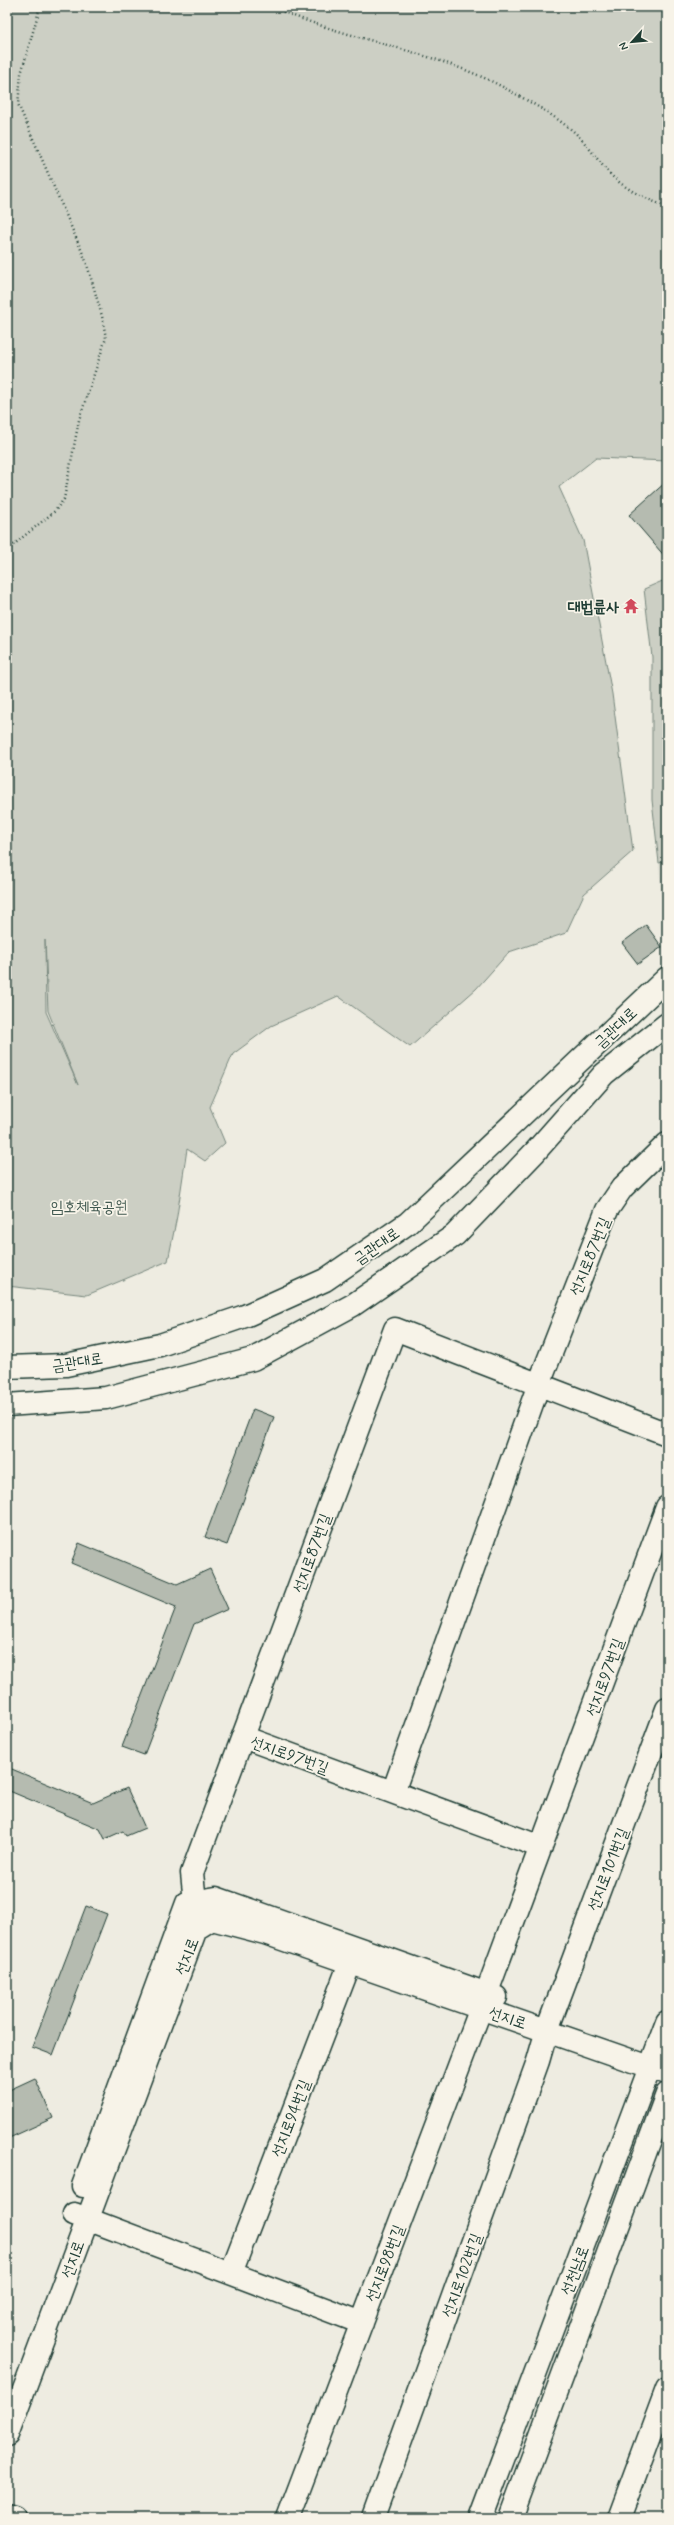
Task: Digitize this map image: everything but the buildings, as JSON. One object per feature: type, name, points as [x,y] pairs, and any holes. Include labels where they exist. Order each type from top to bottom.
[{"type":"street","name":"금관대로","points":[[7,1367],[66,1365],[160,1345],[245,1316],[325,1280],[408,1223],[667,978]]},
{"type":"street","name":"금관대로","points":[[7,1405],[106,1398],[253,1358],[353,1305],[455,1236],[535,1152],[604,1074],[667,1024]]},
{"type":"street","name":"선지로87번길","points":[[393,1792],[538,1384],[607,1210],[622,1188],[667,1144]]},
{"type":"street","name":"선지로87번길","points":[[203,1925],[195,1902],[192,1873],[394,1329],[667,1434]]},
{"type":"street","name":"선지로97번길","points":[[484,2001],[667,1507]]},
{"type":"street","name":"선지로101번길","points":[[549,2024],[667,1708]]},
{"type":"street","name":"선지로97번길","points":[[243,1736],[541,1847]]},
{"type":"street","name":"선지로","points":[[7,2435],[187,1903],[216,1898],[484,2001],[660,2063]]},
{"type":"street","name":"선지로","points":[[7,2395],[196,1929],[212,1919],[265,1934],[350,1963],[484,2001]]},
{"type":"street","name":"선지로94번길","points":[[231,2273],[350,1963]]},
{"type":"street","name":"선지로98번길","points":[[288,2518],[484,2001]]},
{"type":"street","name":"선천남로","points":[[481,2518],[660,2063],[667,2022]]},
{"type":"street","name":"선지로102번길","points":[[373,2518],[538,2061],[549,2024]]},
{"type":"street","name":"선천남로","points":[[510,2518],[667,2094]]},
{"type":"street","points":[[80,2216],[362,2323]]},
{"type":"street","points":[[620,2518],[667,2389]]},
{"type":"street","points":[[7,2516],[14,2518]]},
{"type":"path","points":[[7,550],[55,511],[64,499],[79,420],[106,338],[102,316],[86,261],[18,104],[21,74],[40,7]]},
{"type":"path","points":[[272,7],[326,28],[441,62],[499,86],[542,109],[573,131],[612,176],[627,189],[667,207]]},
{"type":"shaded area","points":[[667,861],[667,903],[661,896],[659,863]]},
{"type":"green space","name":"임호체육공원","points":[[7,7],[667,7],[667,461],[596,458],[559,487],[583,540],[612,694],[633,851],[584,894],[566,933],[509,952],[476,989],[410,1047],[338,996],[271,1026],[233,1054],[210,1107],[225,1143],[205,1161],[187,1149],[177,1216],[168,1261],[87,1295],[7,1286]],"holes":[[[45,940],[48,1011],[78,1085],[46,1012]]]},
{"type":"green space","points":[[667,579],[667,861],[659,863],[652,800],[652,657],[644,589]]},
{"type":"place","name":"대법륜사","points":[[631,606]]}]
